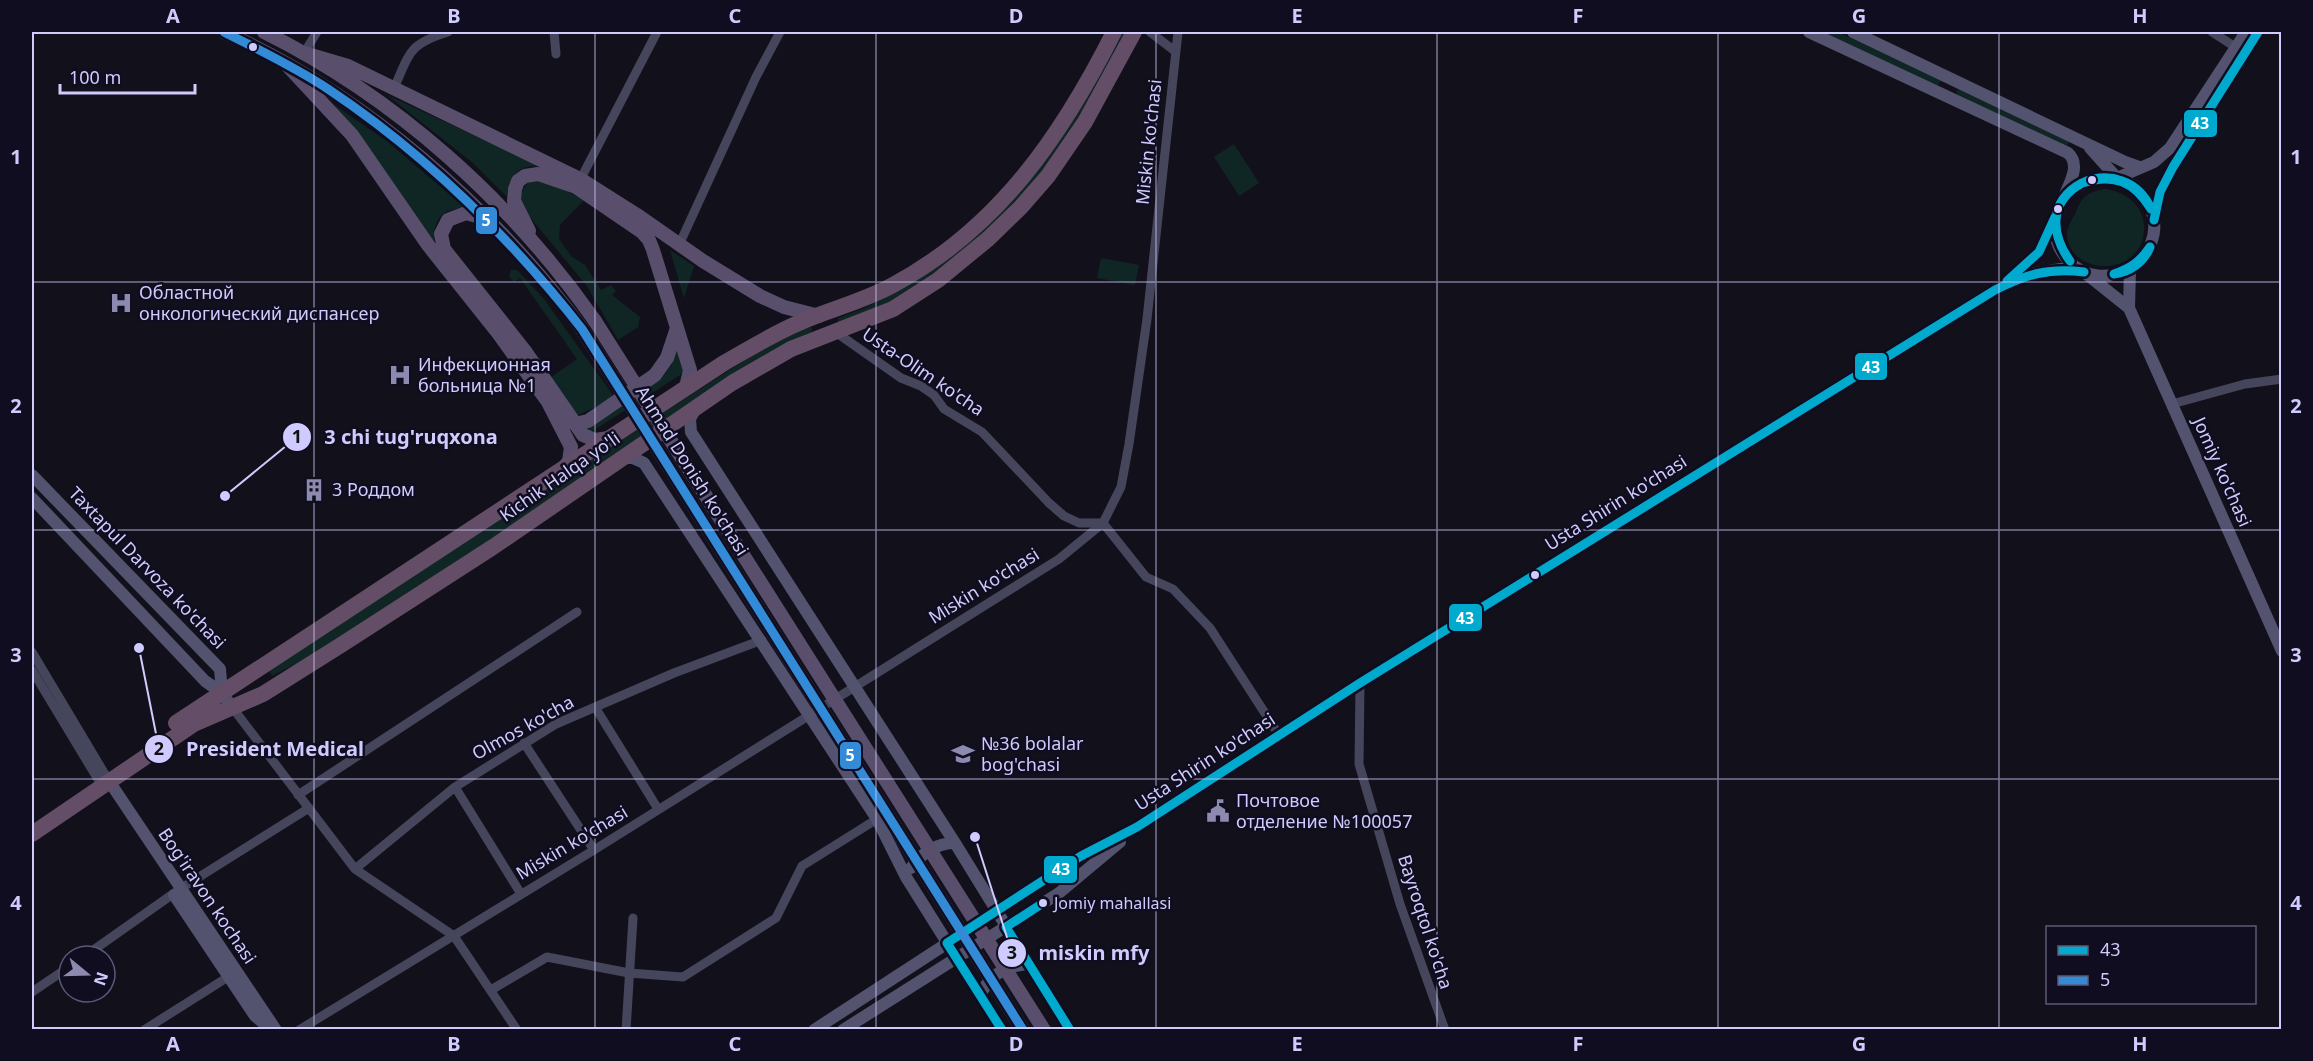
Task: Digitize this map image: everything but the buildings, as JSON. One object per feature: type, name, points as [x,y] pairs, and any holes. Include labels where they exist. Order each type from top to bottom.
[{"type":"highway","name":"Kichik Halqa yo'li","points":[[32,834],[103,779],[222,693],[686,387],[785,329],[869,296],[902,280],[945,251],[991,211],[1032,166],[1056,135],[1079,99],[1114,32]]},
{"type":"highway","name":"Kichik Halqa yo'li","points":[[32,821],[194,724],[262,693],[341,645],[493,547],[697,407],[791,349],[885,313],[910,300],[967,258],[1015,213],[1048,176],[1070,145],[1134,32]]},
{"type":"highway","points":[[819,316],[831,332]]},
{"type":"main road","name":"Ahmad Donish ko'chasi","points":[[224,32],[285,63],[380,126],[489,219],[556,295],[582,329],[1023,1029]]},
{"type":"main road","name":"Ahmad Donish ko'chasi","points":[[264,32],[304,53],[389,110],[469,177],[537,246],[569,284],[595,321],[1044,1029]]},
{"type":"main road","points":[[1809,32],[2068,153],[2074,161],[2075,171],[2055,218],[2057,240],[2061,250],[2074,266],[2128,308]]},
{"type":"main road","points":[[1853,32],[2139,167]]},
{"type":"main road","points":[[2154,220],[2160,192],[2240,49],[2246,32]]},
{"type":"main road","points":[[2117,178],[2154,162],[2170,148],[2240,49],[2258,32]]},
{"type":"main road","points":[[304,53],[348,66],[394,88],[640,216],[679,245],[760,296],[784,307],[819,316]]},
{"type":"main road","points":[[285,63],[352,135],[428,245],[525,369],[556,413],[571,447],[569,461],[563,470]]},
{"type":"main road","points":[[348,66],[389,110]]},
{"type":"main road","points":[[1945,96],[1953,79]]},
{"type":"main road","points":[[2086,143],[2117,178]]},
{"type":"main road","points":[[537,246],[514,201],[518,181],[529,174],[578,183],[642,232],[648,238],[690,370],[686,387]]},
{"type":"main road","points":[[2062,201],[2069,192],[2086,181],[2105,177],[2117,178],[2134,186],[2152,210],[2154,235],[2141,260],[2122,273],[2103,276],[2084,272]]},
{"type":"main road","points":[[489,219],[470,213],[462,213],[451,218],[442,230],[441,238],[444,249],[513,335],[575,424],[588,438],[598,440],[609,438]]},
{"type":"main road","points":[[556,413],[575,424],[588,421],[655,375],[667,358],[674,340],[677,312],[652,231],[640,216]]},
{"type":"main road","name":"Usta Shirin ko'chasi","points":[[1995,290],[2034,258],[2043,246],[2055,218]]},
{"type":"main road","points":[[2128,308],[2130,269]]},
{"type":"main road","name":"Usta Shirin ko'chasi","points":[[814,1029],[1081,856],[1137,827],[1360,683],[1995,290],[2030,274],[2048,270],[2084,272]]},
{"type":"main road","name":"Jomiy ko'chasi","points":[[2128,308],[2282,651]]},
{"type":"main road","name":"Ahmad Donish ko'chasi","points":[[697,407],[690,419],[691,432],[955,843],[1070,1029]]},
{"type":"main road","name":"Ahmad Donish ko'chasi","points":[[621,459],[633,458],[644,463],[762,640],[877,819],[906,877],[1002,1029]]},
{"type":"main road","name":"Taxtapul Darvoza ko'chasi","points":[[32,475],[220,669],[222,693]]},
{"type":"main road","name":"Taxtapul Darvoza ko'chasi","points":[[32,498],[205,681],[222,693],[232,707]]},
{"type":"main road","name":"Bog'iravon kochasi","points":[[103,779],[177,892],[274,1029]]},
{"type":"main road","name":"Usta Shirin ko'chasi","points":[[843,1029],[1059,893],[1137,827]]},
{"type":"main road","points":[[906,877],[914,863],[927,852],[942,844],[955,843]]},
{"type":"main road","name":"Bog'iravon kochasi","points":[[177,892],[228,977],[255,1016],[274,1029]]},
{"type":"main road","points":[[980,996],[988,982],[1000,972],[1015,966],[1030,964]]},
{"type":"street","points":[[304,53],[317,32]]},
{"type":"street","points":[[394,88],[413,50],[426,38],[448,32]]},
{"type":"street","points":[[554,32],[556,54]]},
{"type":"street","points":[[578,183],[657,32]]},
{"type":"street","points":[[679,245],[756,77],[780,32]]},
{"type":"street","points":[[1150,32],[1176,52]]},
{"type":"street","name":"Miskin ko'chasi","points":[[299,1029],[594,850],[1059,559],[1103,524],[1121,486],[1129,444],[1148,312],[1178,32]]},
{"type":"street","points":[[2212,32],[2240,49]]},
{"type":"street","name":"Usta-Olim ko'cha","points":[[831,332],[901,378],[921,386],[934,396],[944,409],[982,432],[1048,503],[1064,516],[1078,523],[1103,524]]},
{"type":"street","points":[[2172,404],[2234,387],[2282,379]]},
{"type":"street","points":[[1103,524],[1146,577],[1173,589],[1210,628],[1279,735]]},
{"type":"street","points":[[298,795],[577,612]]},
{"type":"street","name":"Olmos ko'cha","points":[[355,869],[454,787],[556,724],[674,673],[762,640]]},
{"type":"street","points":[[32,651],[103,779]]},
{"type":"street","points":[[32,670],[103,779]]},
{"type":"street","name":"Bayroqtol ko'cha","points":[[1360,683],[1359,764],[1400,904],[1445,1029]]},
{"type":"street","name":"Taxtapul Darvoza ko'chasi","points":[[232,707],[355,869],[454,936],[517,1029]]},
{"type":"street","points":[[596,707],[658,810]]},
{"type":"street","points":[[524,743],[594,850]]},
{"type":"street","points":[[454,787],[521,894]]},
{"type":"street","points":[[102,944],[177,892],[309,808]]},
{"type":"street","points":[[491,990],[547,957],[629,973],[680,977],[688,975],[776,918],[802,866],[877,819]]},
{"type":"street","points":[[626,1029],[633,918]]},
{"type":"street","points":[[32,992],[57,975]]},
{"type":"street","points":[[144,1029],[228,977]]},
{"type":"green space","points":[[1121,32],[1127,32],[1077,124],[1034,183],[962,254],[888,303],[838,323],[838,318],[865,308],[894,293],[971,240]]},
{"type":"green space","points":[[1822,32],[1838,32],[1941,80],[1938,86]]},
{"type":"green space","points":[[1959,89],[2069,141],[2067,147],[1958,95],[1956,91]]},
{"type":"green space","points":[[387,95],[540,166],[526,167],[516,173],[509,183],[507,197],[473,163]]},
{"type":"green space","points":[[329,101],[388,142],[463,206],[448,211],[437,221],[434,236],[435,247]]},
{"type":"green space","points":[[1234,144],[1259,183],[1239,196],[1214,157]]},
{"type":"green space","points":[[546,180],[584,200],[560,225],[559,239],[571,256],[585,265],[601,290],[611,285],[616,291],[612,295],[640,317],[638,327],[618,340],[587,286],[525,211],[521,196],[523,189],[529,182]]},
{"type":"green space","points":[[2106,189],[2123,195],[2137,206],[2144,222],[2144,231],[2142,241],[2135,253],[2125,261],[2100,266],[2077,256],[2070,246],[2067,234],[2083,198],[2090,193]]},
{"type":"green space","points":[[670,250],[694,266],[684,298]]},
{"type":"green space","points":[[1101,258],[1139,265],[1135,285],[1097,278]]},
{"type":"green space","points":[[511,270],[517,270],[544,299],[615,398],[574,417],[550,378],[577,359],[520,278],[514,282],[509,276]]},
{"type":"green space","points":[[810,326],[811,333],[305,659],[272,676],[268,669],[774,341]]},
{"type":"green space","points":[[677,347],[684,369],[680,375],[591,432],[582,426],[590,425],[661,379],[671,366]]},
{"type":"transit line","name":"5","points":[[224,32],[315,81],[364,114],[433,169],[496,230],[582,329],[1023,1030]]},
{"type":"transit line","name":"43","points":[[2154,220],[2160,192],[2173,167],[2258,32]]},
{"type":"transit line","name":"43","points":[[2082,183],[2102,178],[2122,181],[2139,191],[2151,209]]},
{"type":"transit line","name":"43","points":[[2082,183],[2104,179],[2122,182],[2138,192],[2151,209]]},
{"type":"transit line","name":"43","points":[[2070,261],[2059,240],[2056,218],[2063,199],[2082,183]]},
{"type":"transit line","name":"43","points":[[2007,281],[2039,252],[2055,217]]},
{"type":"transit line","name":"43","points":[[2114,274],[2135,264],[2150,247]]},
{"type":"transit line","name":"43","points":[[2114,274],[2136,265],[2150,247]]},
{"type":"transit line","name":"43","points":[[1002,1030],[947,943],[1081,856],[1137,827],[1360,683],[1995,290],[2038,274],[2059,271],[2084,272]]},
{"type":"transit line","name":"43","points":[[1043,903],[1006,927],[1070,1030]]},
{"type":"place","name":"Областной онкологический диспансер","points":[[121,303]]},
{"type":"place","name":"Инфекционная больница №1","points":[[400,375]]},
{"type":"place","name":"3 Роддом","points":[[314,490]]},
{"type":"place","name":"3 chi tug'ruqxona","points":[[225,496]]},
{"type":"place","name":"President Medical","points":[[139,648]]},
{"type":"place","name":"№36 bolalar bog'chasi","points":[[963,754]]},
{"type":"place","name":"Почтовое отделение №100057","points":[[1218,811]]},
{"type":"place","name":"miskin mfy","points":[[975,837]]},
{"type":"place","name":"Jomiy mahallasi","points":[[1043,903]]}]
